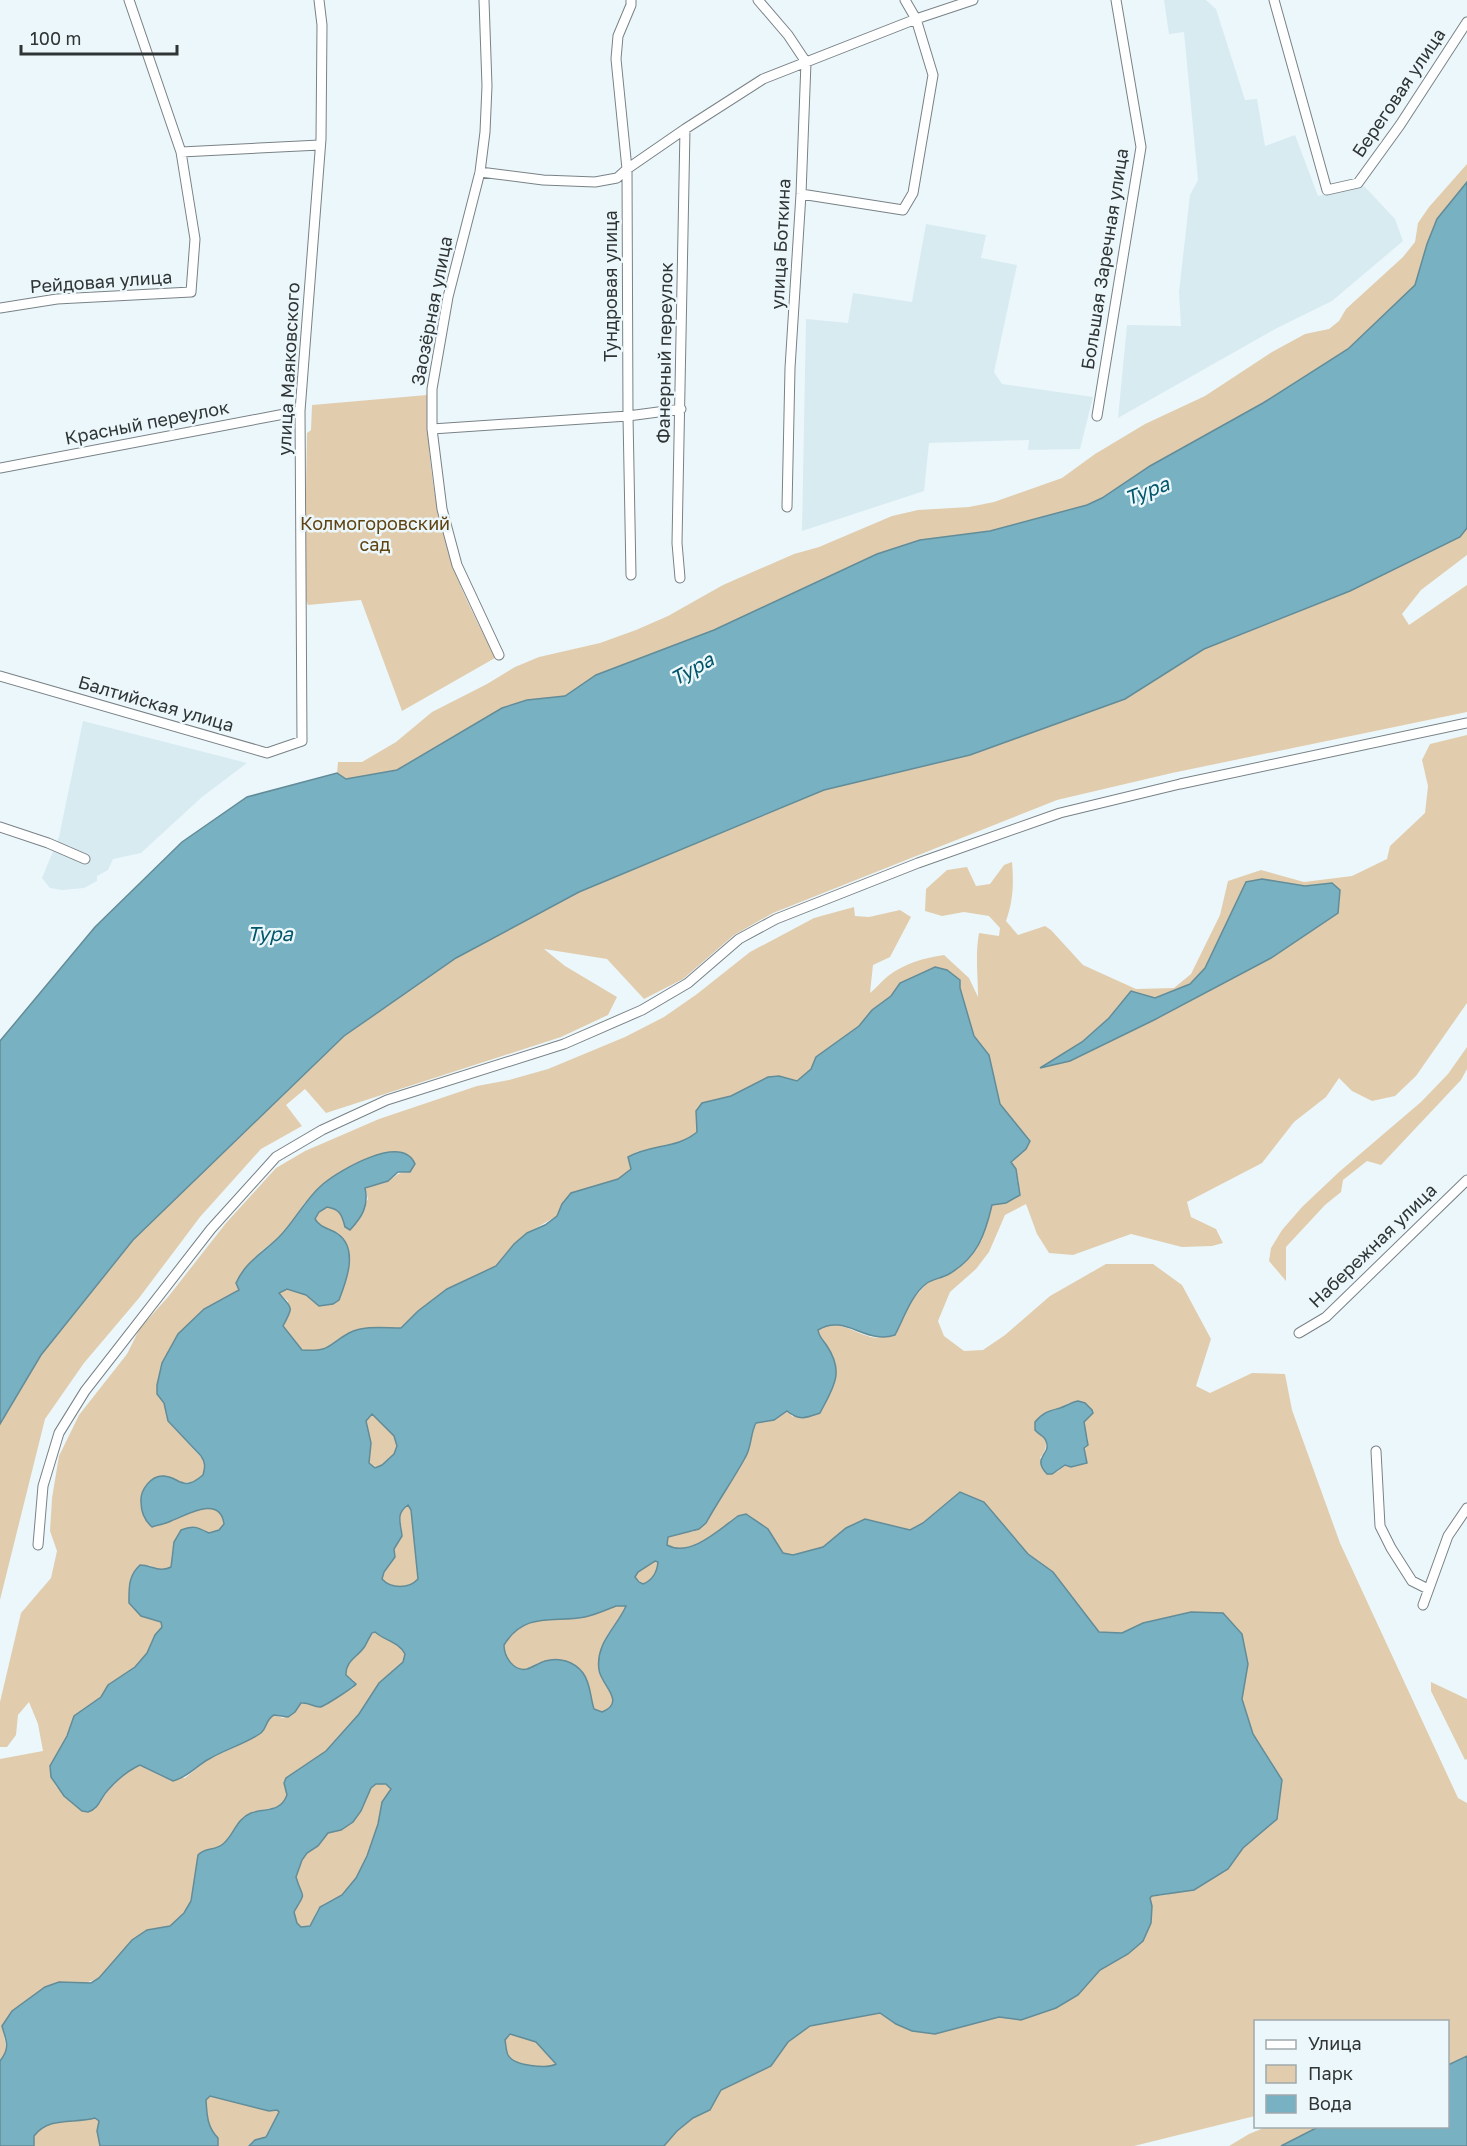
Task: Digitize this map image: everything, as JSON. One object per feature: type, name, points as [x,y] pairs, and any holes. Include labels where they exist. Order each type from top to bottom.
[{"type":"street","name":"Рейдовая улица","points":[[0,308],[57,298],[191,292],[195,238],[181,152],[129,0]]},
{"type":"street","name":"улица Маяковского","points":[[302,741],[300,411],[320,145],[322,25],[319,0]]},
{"type":"street","name":"Заозёрная улица","points":[[484,0],[485,132],[480,172],[448,297],[432,389],[432,429],[442,509],[456,565],[499,655]]},
{"type":"street","name":"Тундровая улица","points":[[631,0],[618,36],[616,59],[627,169],[631,575]]},
{"type":"street","points":[[758,0],[788,35],[806,62]]},
{"type":"street","points":[[801,194],[903,210],[913,194],[933,75],[916,19],[905,0]]},
{"type":"street","points":[[480,172],[543,180],[595,182],[617,178],[685,129],[763,79],[916,19],[973,0]]},
{"type":"street","name":"Большая Заречная улица","points":[[1097,416],[1141,147],[1116,0]]},
{"type":"street","name":"Береговая улица","points":[[1274,0],[1327,190],[1358,183],[1400,125],[1467,22]]},
{"type":"street","name":"улица Боткина","points":[[787,507],[790,368],[801,194],[806,62]]},
{"type":"street","name":"Фанерный переулок","points":[[680,578],[677,543],[685,129]]},
{"type":"street","points":[[181,152],[320,145]]},
{"type":"street","points":[[432,429],[628,416],[681,409]]},
{"type":"street","name":"Красный переулок","points":[[0,468],[300,411]]},
{"type":"street","name":"Балтийская улица","points":[[0,676],[267,753],[302,741]]},
{"type":"street","points":[[38,1545],[43,1486],[59,1433],[84,1391],[211,1229],[276,1157],[322,1130],[387,1100],[564,1044],[642,1010],[688,982],[739,939],[776,919],[918,863],[1060,813],[1180,784],[1467,723]]},
{"type":"street","points":[[0,827],[48,843],[85,859]]},
{"type":"street","name":"Набережная улица","points":[[1299,1333],[1326,1317],[1467,1180]]},
{"type":"street","points":[[1376,1451],[1380,1526],[1412,1581],[1428,1588]]},
{"type":"street","points":[[1423,1605],[1449,1536],[1467,1508]]},
{"type":"shaded area","points":[[1164,0],[1206,0],[1216,9],[1245,100],[1257,99],[1265,146],[1295,135],[1318,196],[1364,186],[1395,219],[1403,241],[1332,301],[1277,328],[1118,418],[1127,325],[1181,326],[1179,292],[1190,195],[1198,180],[1184,32],[1169,34]]},
{"type":"shaded area","points":[[926,224],[986,235],[981,258],[1017,265],[994,372],[1002,384],[1093,397],[1080,449],[1028,450],[1029,440],[929,443],[924,491],[802,531],[806,319],[848,323],[853,293],[912,302]]},
{"type":"shaded area","points":[[83,721],[247,763],[202,797],[141,853],[113,859],[108,870],[97,876],[97,881],[84,888],[62,890],[50,888],[42,878],[59,837]]},
{"type":"green space","points":[[1467,164],[1467,182],[1437,219],[1415,285],[1348,349],[1263,403],[1150,466],[1102,498],[1087,505],[990,531],[920,540],[877,554],[714,630],[596,675],[565,696],[527,700],[502,708],[397,770],[346,779],[337,773],[338,762],[362,762],[396,742],[432,712],[515,667],[539,657],[600,643],[636,630],[668,616],[723,585],[794,554],[819,547],[892,516],[918,510],[969,507],[994,502],[1062,478],[1095,454],[1145,424],[1205,396],[1272,352],[1305,334],[1329,329],[1339,321],[1346,309],[1403,257],[1415,242],[1418,223],[1429,207]]},
{"type":"green space","name":"Колмогоровский сад","points":[[427,395],[430,460],[436,503],[446,545],[457,578],[495,658],[402,711],[361,600],[308,605],[304,595],[307,433],[311,430],[312,405]]},
{"type":"green space","points":[[1467,528],[1467,555],[1421,590],[1402,614],[1409,625],[1467,585],[1467,712],[1172,773],[1057,800],[773,913],[734,935],[683,979],[644,999],[607,959],[544,949],[565,966],[617,997],[608,1015],[561,1037],[326,1113],[305,1089],[286,1105],[302,1126],[261,1149],[200,1217],[139,1298],[84,1363],[45,1419],[0,1600],[0,1424],[41,1355],[133,1240],[344,1036],[456,958],[579,892],[824,790],[970,755],[1125,699],[1204,649],[1350,591],[1459,537]]},
{"type":"green space","points":[[1467,735],[1467,1003],[1416,1076],[1395,1096],[1372,1101],[1352,1091],[1339,1078],[1326,1097],[1294,1122],[1262,1163],[1187,1202],[1191,1217],[1216,1229],[1223,1243],[1212,1246],[1182,1247],[1131,1234],[1073,1255],[1049,1253],[1037,1234],[1026,1204],[1005,1215],[989,1252],[976,1269],[950,1292],[938,1321],[944,1336],[964,1351],[983,1350],[1005,1335],[1050,1296],[1106,1264],[1153,1264],[1182,1285],[1211,1339],[1196,1386],[1210,1393],[1252,1373],[1285,1374],[1292,1410],[1340,1543],[1458,1798],[1467,1803],[1467,2056],[1449,2065],[1449,2020],[1254,2020],[1254,2116],[1134,2146],[664,2146],[693,2118],[710,2110],[721,2090],[771,2066],[788,2042],[810,2026],[874,2012],[881,2013],[896,2024],[975,2022],[999,2017],[1021,2020],[1056,2008],[1078,1995],[1100,1970],[1128,1954],[1152,1906],[1150,1898],[1152,1896],[1166,1895],[1228,1869],[1243,1848],[1272,1763],[1253,1734],[1242,1699],[1248,1664],[1242,1634],[1223,1613],[1191,1612],[1143,1623],[1122,1633],[1099,1632],[1053,1572],[1028,1554],[1008,1530],[944,1505],[923,1523],[910,1530],[865,1519],[846,1528],[823,1547],[793,1555],[783,1553],[768,1529],[738,1516],[695,1545],[676,1548],[667,1545],[668,1537],[683,1532],[693,1532],[721,1496],[747,1454],[757,1423],[774,1420],[787,1411],[793,1417],[828,1347],[817,1330],[831,1325],[844,1327],[874,1338],[895,1335],[912,1300],[928,1282],[945,1276],[982,1240],[992,1205],[1006,1203],[1019,1183],[1016,1169],[1011,1162],[1026,1149],[1030,1141],[1000,1104],[989,1055],[974,1036],[960,988],[960,980],[900,983],[891,996],[872,1010],[859,1026],[816,1057],[811,1069],[797,1081],[779,1076],[768,1077],[731,1096],[702,1103],[697,1132],[687,1140],[636,1152],[629,1163],[631,1169],[618,1179],[571,1193],[562,1204],[557,1216],[527,1233],[496,1266],[447,1289],[418,1311],[401,1328],[361,1329],[349,1333],[324,1349],[302,1350],[283,1326],[288,1317],[288,1301],[278,1292],[286,1289],[306,1295],[319,1306],[339,1234],[320,1226],[315,1220],[319,1212],[327,1207],[335,1209],[341,1216],[345,1227],[368,1199],[365,1188],[385,1182],[399,1174],[410,1172],[415,1164],[305,1202],[294,1220],[277,1239],[260,1252],[236,1283],[239,1290],[157,1394],[164,1403],[168,1421],[205,1462],[203,1475],[193,1481],[179,1482],[164,1476],[171,1521],[193,1511],[210,1509],[221,1516],[224,1524],[219,1530],[208,1533],[195,1528],[181,1530],[172,1552],[171,1567],[160,1569],[149,1565],[141,1616],[161,1622],[162,1627],[155,1635],[147,1653],[135,1667],[108,1685],[101,1697],[74,1716],[67,1736],[50,1766],[51,1777],[64,1796],[82,1811],[100,1803],[109,1789],[132,1768],[140,1765],[165,1778],[185,1778],[207,1760],[237,1746],[274,1715],[283,1718],[295,1712],[301,1703],[308,1702],[318,1707],[354,1687],[354,1681],[346,1675],[346,1671],[375,1632],[402,1649],[405,1653],[403,1662],[379,1683],[359,1714],[326,1751],[284,1783],[287,1795],[281,1804],[247,1816],[223,1844],[198,1855],[191,1901],[184,1913],[170,1926],[147,1930],[132,1940],[100,1978],[23,2004],[12,2011],[2,2026],[7,2052],[0,2061],[0,1759],[43,1751],[38,1724],[29,1702],[18,1715],[16,1735],[7,1747],[0,1747],[0,1702],[21,1613],[51,1578],[57,1551],[50,1531],[52,1498],[59,1456],[79,1415],[127,1354],[140,1328],[168,1297],[226,1223],[276,1168],[305,1151],[379,1119],[477,1086],[548,1069],[625,1037],[664,1017],[750,952],[814,918],[854,907],[855,916],[869,917],[900,910],[911,917],[890,957],[873,965],[870,993],[888,976],[908,964],[944,955],[969,978],[978,997],[979,933],[999,936],[1000,928],[989,916],[964,912],[942,916],[925,911],[926,889],[947,870],[967,867],[976,886],[990,884],[1004,865],[1012,862],[1012,892],[1006,921],[1018,935],[1045,926],[1083,965],[1136,989],[1174,988],[1191,974],[1220,915],[1228,881],[1261,870],[1304,882],[1352,876],[1387,859],[1390,846],[1425,813],[1428,786],[1422,760],[1430,744]],"holes":[[[1262,879],[1305,886],[1332,883],[1338,913],[1271,958],[1154,1020],[1070,1061],[1043,1067],[1082,1042],[1109,1018],[1131,991],[1155,998],[1190,984],[1205,968],[1246,882]],[[1069,1403],[1086,1418],[1084,1422],[1088,1440],[1084,1448],[1086,1457],[1077,1465],[1065,1465],[1057,1472],[1040,1458],[1044,1453],[1046,1443],[1039,1417]]]},
{"type":"green space","points":[[1467,1047],[1467,1069],[1461,1080],[1381,1165],[1367,1161],[1343,1180],[1341,1192],[1325,1205],[1286,1247],[1286,1281],[1269,1261],[1271,1248],[1282,1230],[1302,1207],[1339,1172],[1421,1102],[1448,1074]]},
{"type":"green space","points":[[372,1414],[394,1436],[397,1446],[394,1454],[375,1468],[369,1463],[369,1433],[366,1421]]},
{"type":"green space","points":[[408,1505],[411,1510],[418,1579],[410,1585],[395,1586],[382,1579],[384,1572],[395,1557],[394,1549],[402,1534],[401,1514]]},
{"type":"green space","points":[[655,1561],[658,1562],[655,1573],[643,1584],[635,1577],[638,1572]]},
{"type":"green space","points":[[616,1606],[626,1606],[606,1638],[601,1652],[601,1676],[613,1701],[609,1708],[602,1712],[594,1709],[589,1686],[583,1673],[576,1666],[566,1661],[550,1660],[522,1669],[514,1666],[506,1654],[504,1645],[512,1634],[530,1623],[585,1617]]},
{"type":"green space","points":[[1431,1682],[1467,1699],[1467,1759],[1465,1760],[1431,1691]]},
{"type":"green space","points":[[376,1784],[386,1784],[391,1789],[384,1802],[374,1839],[359,1873],[347,1891],[317,1910],[309,1926],[299,1925],[294,1912],[302,1897],[296,1877],[302,1860],[307,1853],[318,1846],[328,1833],[341,1830],[361,1811],[371,1788]]},
{"type":"green space","points":[[510,2034],[536,2042],[556,2064],[533,2066],[514,2061],[509,2056],[506,2047],[505,2040]]},
{"type":"green space","points":[[210,2096],[279,2112],[264,2139],[252,2142],[249,2146],[218,2146],[208,2119],[206,2100]]},
{"type":"green space","points":[[95,2118],[99,2121],[97,2131],[100,2146],[34,2146],[33,2136],[46,2126]]},
{"type":"green space","points":[[1264,2128],[1316,2128],[1281,2146],[1229,2146]]},
{"type":"water","name":"Тура","points":[[1467,182],[1467,528],[1460,537],[1350,591],[1204,649],[1125,699],[970,755],[824,790],[579,892],[456,958],[344,1036],[133,1240],[41,1355],[0,1424],[0,1041],[95,927],[182,842],[247,797],[337,773],[346,779],[397,770],[502,708],[527,700],[565,696],[596,675],[714,630],[877,554],[920,540],[990,531],[1087,505],[1102,498],[1150,466],[1263,403],[1348,349],[1415,285],[1437,219]]},
{"type":"water","points":[[1262,879],[1305,886],[1332,883],[1340,890],[1338,913],[1271,958],[1154,1020],[1070,1061],[1040,1068],[1082,1042],[1109,1018],[1131,991],[1155,998],[1190,984],[1205,968],[1246,882]]},
{"type":"water","points":[[935,967],[947,970],[960,980],[960,988],[974,1036],[989,1055],[1000,1104],[1030,1141],[1026,1149],[1011,1162],[1016,1169],[1020,1195],[1006,1203],[992,1205],[983,1236],[973,1253],[959,1268],[921,1288],[912,1300],[895,1335],[874,1336],[837,1325],[818,1330],[832,1356],[836,1372],[833,1388],[820,1413],[803,1418],[787,1411],[774,1420],[756,1423],[747,1454],[706,1523],[699,1529],[668,1537],[667,1545],[685,1548],[695,1545],[738,1516],[746,1514],[768,1529],[783,1553],[793,1555],[823,1547],[846,1528],[865,1519],[910,1530],[923,1523],[960,1492],[984,1502],[1028,1554],[1053,1572],[1099,1632],[1122,1633],[1143,1623],[1191,1612],[1223,1613],[1242,1634],[1248,1664],[1242,1699],[1253,1734],[1282,1780],[1277,1819],[1243,1848],[1228,1869],[1194,1890],[1152,1896],[1150,1898],[1151,1923],[1143,1941],[1128,1954],[1100,1970],[1078,1995],[1056,2008],[1021,2020],[999,2017],[935,2034],[912,2031],[880,2013],[810,2026],[788,2042],[771,2066],[721,2090],[710,2110],[693,2118],[664,2146],[249,2146],[255,2140],[266,2137],[279,2112],[210,2096],[206,2100],[207,2116],[218,2138],[218,2146],[100,2146],[97,2131],[99,2121],[95,2118],[54,2123],[47,2126],[34,2136],[34,2146],[0,2146],[0,2061],[6,2052],[7,2044],[2,2026],[12,2011],[45,1987],[59,1982],[91,1983],[99,1978],[132,1940],[147,1930],[170,1926],[184,1913],[191,1901],[198,1855],[223,1844],[246,1816],[281,1805],[287,1795],[284,1783],[286,1778],[326,1751],[359,1714],[379,1683],[403,1662],[405,1654],[395,1644],[375,1632],[372,1633],[346,1670],[346,1675],[356,1684],[326,1704],[320,1707],[301,1703],[288,1717],[274,1715],[261,1733],[215,1755],[183,1777],[173,1781],[140,1765],[119,1779],[105,1793],[95,1808],[88,1812],[82,1811],[64,1796],[51,1777],[50,1766],[67,1736],[74,1716],[101,1697],[108,1685],[135,1667],[147,1653],[155,1635],[162,1627],[161,1622],[141,1616],[129,1603],[133,1573],[140,1565],[159,1569],[171,1567],[174,1542],[181,1530],[195,1527],[209,1533],[219,1530],[224,1524],[221,1515],[216,1510],[201,1509],[152,1527],[142,1512],[142,1493],[147,1484],[155,1478],[164,1476],[182,1483],[190,1483],[203,1475],[204,1463],[201,1456],[168,1421],[164,1403],[157,1394],[162,1363],[178,1334],[204,1309],[239,1290],[236,1283],[240,1275],[279,1237],[323,1184],[356,1163],[385,1153],[398,1152],[408,1155],[415,1164],[410,1172],[398,1172],[388,1181],[365,1188],[364,1211],[350,1230],[345,1227],[340,1213],[335,1209],[327,1207],[319,1212],[315,1219],[323,1227],[338,1234],[348,1248],[349,1266],[339,1300],[333,1304],[319,1306],[306,1295],[287,1289],[279,1293],[290,1307],[283,1326],[302,1350],[324,1349],[349,1333],[361,1329],[401,1328],[418,1311],[447,1289],[496,1266],[514,1244],[527,1233],[545,1225],[557,1216],[562,1204],[571,1193],[618,1179],[631,1169],[628,1157],[681,1141],[697,1132],[696,1111],[702,1103],[731,1096],[768,1077],[779,1076],[797,1081],[811,1069],[816,1057],[859,1026],[872,1010],[891,996],[900,983]],"holes":[[[372,1414],[394,1436],[397,1446],[394,1454],[375,1468],[369,1463],[371,1443],[366,1421]],[[408,1505],[411,1510],[418,1579],[410,1585],[395,1586],[382,1579],[384,1572],[395,1557],[394,1549],[402,1536],[401,1512]],[[655,1561],[658,1562],[654,1576],[643,1584],[635,1577],[638,1572]],[[616,1606],[626,1606],[603,1643],[600,1652],[599,1670],[613,1698],[609,1708],[602,1712],[594,1709],[588,1682],[575,1666],[566,1661],[550,1660],[522,1669],[514,1666],[506,1654],[504,1645],[512,1634],[530,1623],[597,1614]],[[376,1784],[386,1784],[391,1789],[382,1802],[378,1824],[367,1856],[356,1878],[342,1895],[320,1907],[310,1926],[301,1927],[297,1923],[294,1912],[302,1897],[296,1877],[302,1860],[307,1853],[318,1846],[328,1833],[341,1830],[353,1822],[361,1811],[371,1788]],[[510,2034],[536,2042],[556,2064],[552,2066],[523,2064],[511,2059],[506,2050],[505,2040]]]},
{"type":"water","points":[[1078,1401],[1085,1403],[1093,1413],[1084,1422],[1088,1445],[1084,1448],[1087,1463],[1071,1467],[1065,1465],[1052,1474],[1047,1474],[1041,1464],[1047,1446],[1046,1441],[1035,1430],[1035,1422],[1046,1412]]},
{"type":"water","points":[[1467,2056],[1467,2146],[1281,2146],[1316,2128],[1449,2128],[1449,2065]]}]
